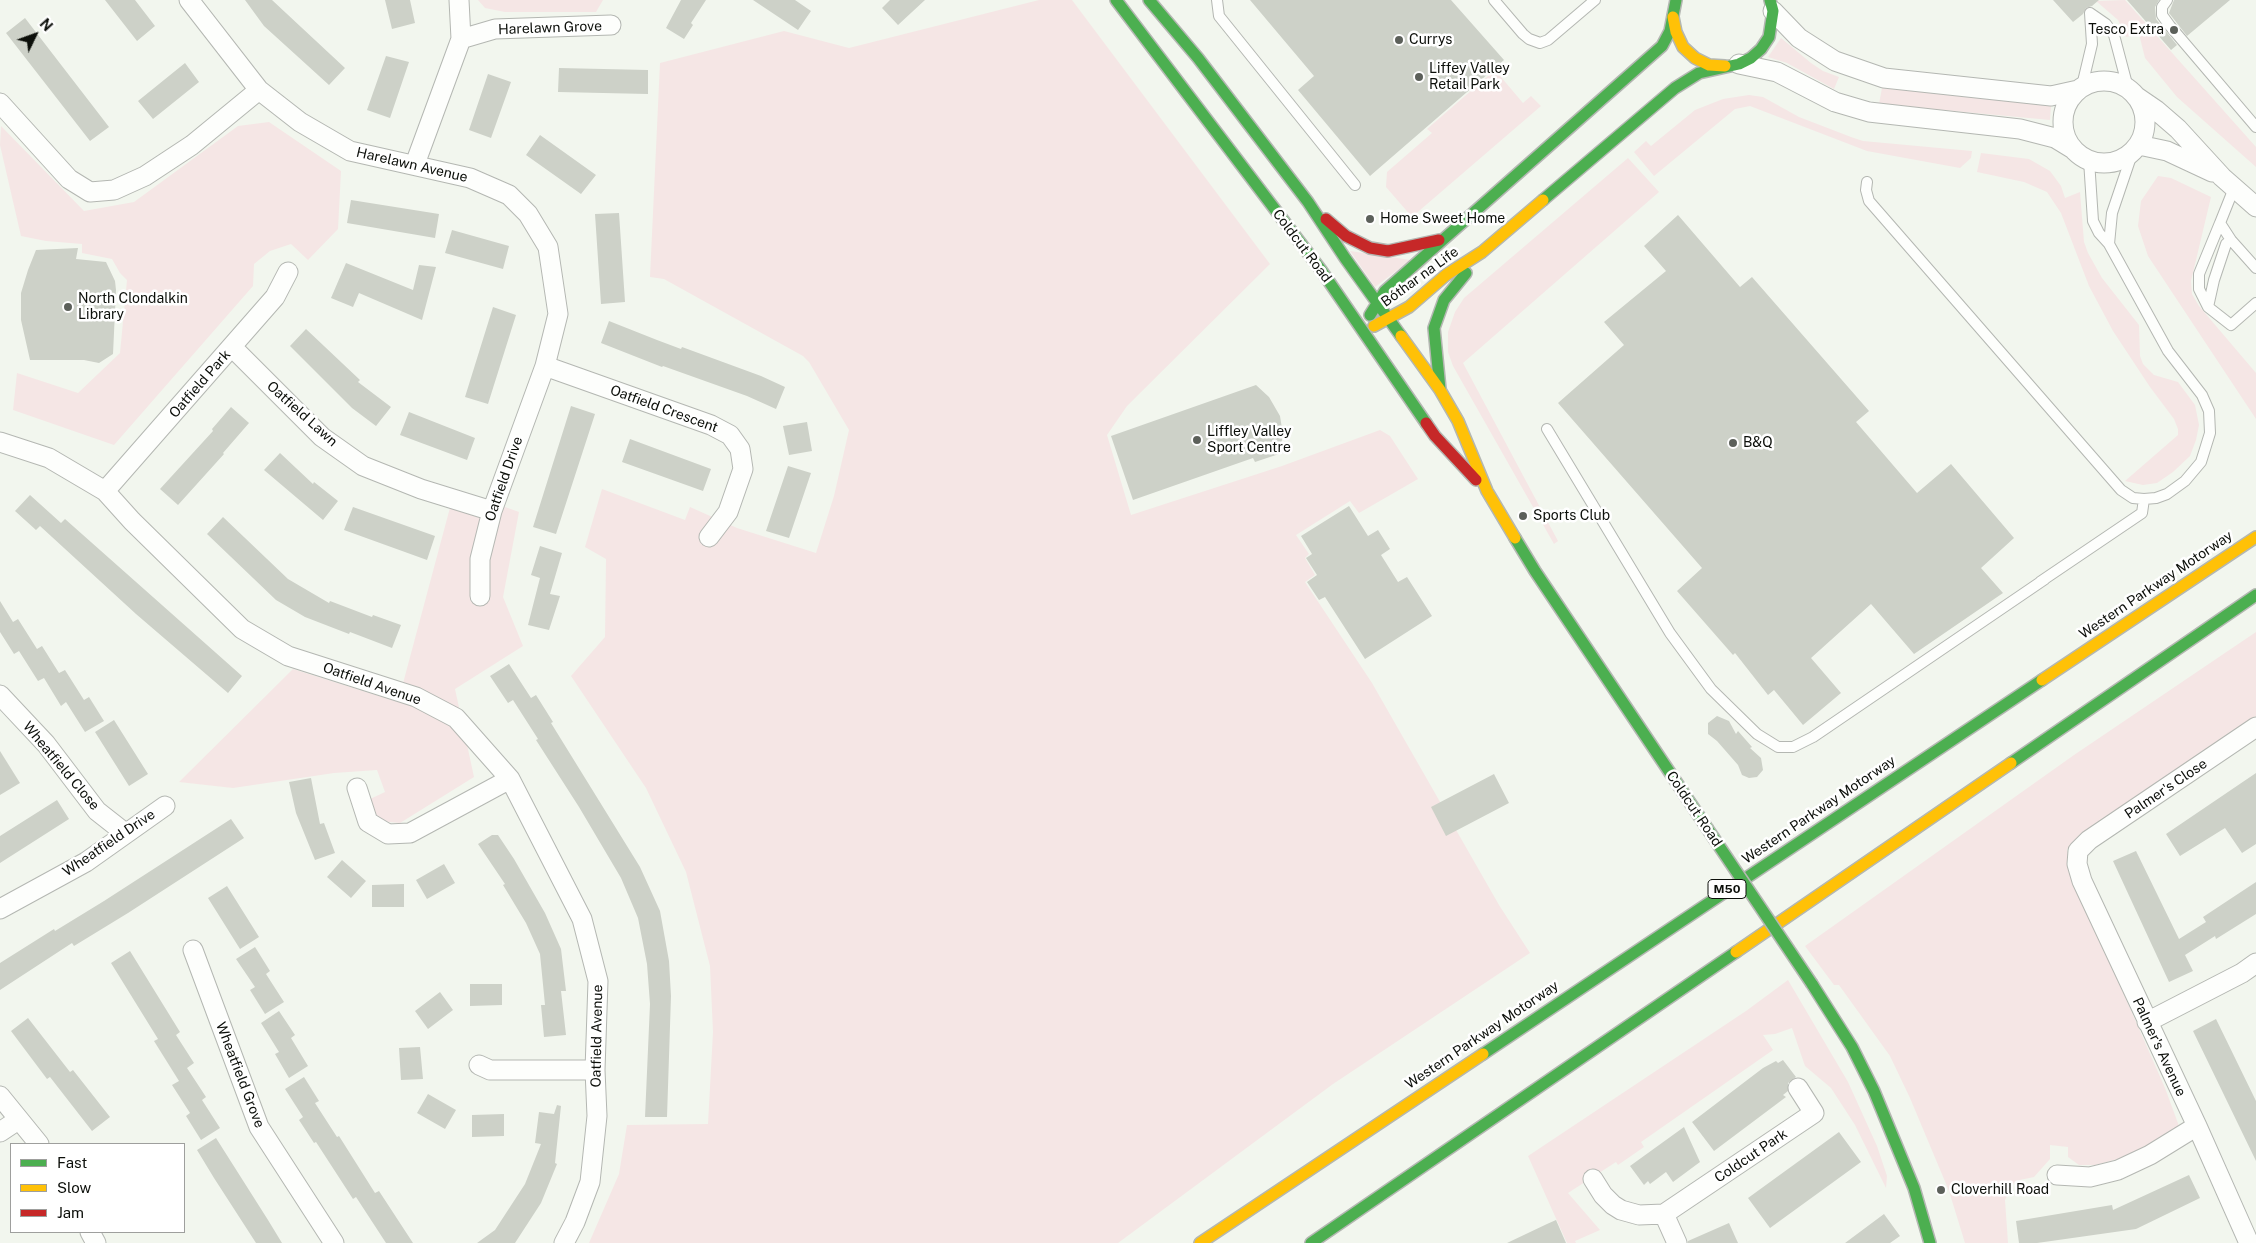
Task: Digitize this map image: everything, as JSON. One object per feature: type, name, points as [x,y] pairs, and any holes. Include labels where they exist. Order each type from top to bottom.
[{"type":"main road","name":"Coldcut Road","points":[[1116,0],[1321,270],[1435,436],[1487,491]]},
{"type":"main road","name":"Coldcut Road","points":[[1149,0],[1198,58],[1308,202],[1390,319],[1396,331],[1440,390],[1458,421],[1487,491],[1535,571],[1812,984],[1852,1047],[1874,1091],[1914,1188],[1930,1243]]},
{"type":"main road","name":"Bóthar na Life","points":[[1364,330],[1376,301],[1442,240],[1662,46],[1670,31],[1676,0]]},
{"type":"main road","name":"Bóthar na Life","points":[[1364,330],[1390,319],[1408,307],[1446,275],[1482,252],[1675,88],[1699,73],[1751,58],[1761,49],[1769,37],[1772,24],[1771,5]]},
{"type":"main road","name":"Bóthar na Life","points":[[1673,17],[1676,32],[1683,47],[1695,58],[1709,64],[1732,65]]},
{"type":"main road","points":[[1308,202],[1346,236],[1370,248],[1388,252],[1442,240]]},
{"type":"main road","points":[[1440,390],[1434,328],[1444,300],[1482,252]]},
{"type":"main road","name":"Western Parkway Motorway","points":[[1200,1243],[2256,537]]},
{"type":"main road","points":[[1310,1243],[2256,595]]},
{"type":"street","name":"Harelawn Avenue","points":[[189,0],[259,90],[300,122],[350,151],[415,164],[470,178],[509,194],[528,214],[548,247],[558,314],[545,366]]},
{"type":"street","points":[[415,164],[461,39],[459,0]]},
{"type":"street","points":[[1771,5],[1799,38],[1834,61],[1884,78],[2051,96],[2100,80],[2114,82],[2132,92],[2178,129],[2228,182],[2256,207]]},
{"type":"street","name":"Harelawn Grove","points":[[461,39],[495,29],[611,25]]},
{"type":"street","points":[[1732,65],[1777,72],[1835,102],[1869,112],[2020,129],[2055,138],[2089,160],[2112,162],[2123,158],[2136,148],[2145,122],[2143,109],[2132,92]]},
{"type":"street","points":[[2073,149],[2064,131],[2064,112],[2069,100],[2080,88]]},
{"type":"street","points":[[0,103],[69,179],[90,192],[114,190],[145,176],[192,145],[259,90]]},
{"type":"street","points":[[2136,148],[2167,151],[2228,182]]},
{"type":"street","name":"Oatfield Park","points":[[105,491],[276,297],[288,272]]},
{"type":"street","name":"Oatfield Lawn","points":[[232,348],[322,436],[363,466],[422,489],[492,511]]},
{"type":"street","name":"Oatfield Drive","points":[[480,596],[480,559],[492,511],[545,366]]},
{"type":"street","name":"Oatfield Crescent","points":[[545,366],[711,425],[730,435],[740,449],[743,469],[728,512],[709,537]]},
{"type":"street","name":"Oatfield Avenue","points":[[0,442],[49,458],[105,491],[138,528],[242,629],[288,656],[416,697],[456,718],[510,778],[582,919],[598,981],[595,1070],[597,1116],[590,1182],[575,1222],[564,1243]]},
{"type":"street","name":"Wheatfield Close","points":[[0,695],[46,744],[97,811],[125,833]]},
{"type":"street","name":"Palmer's Close","points":[[2078,850],[2089,840],[2256,728]]},
{"type":"street","points":[[357,788],[368,822],[388,834],[410,833],[510,778]]},
{"type":"street","name":"Wheatfield Drive","points":[[0,909],[86,862],[165,806]]},
{"type":"street","name":"Palmer's Avenue","points":[[2078,850],[2077,864],[2082,881],[2197,1126],[2249,1243]]},
{"type":"street","name":"Wheatfield Grove","points":[[193,950],[259,1128],[334,1243]]},
{"type":"street","points":[[2147,1022],[2242,973],[2256,963]]},
{"type":"street","points":[[479,1065],[490,1070],[595,1070]]},
{"type":"street","name":"Coldcut Park","points":[[1664,1214],[1814,1113],[1798,1088]]},
{"type":"street","points":[[0,1096],[38,1143]]},
{"type":"street","points":[[0,1132],[18,1120]]},
{"type":"street","points":[[2057,1175],[2090,1177],[2118,1170],[2150,1155],[2197,1126]]},
{"type":"street","points":[[1593,1179],[1603,1195],[1621,1210],[1639,1215],[1664,1214],[1677,1243]]},
{"type":"street","name":"Coldcut Road","points":[[1914,1188],[1944,1243]]},
{"type":"lane","points":[[1217,0],[1219,16],[1355,185]]},
{"type":"lane","points":[[1494,0],[1522,34],[1540,43],[1548,40],[1596,0]]},
{"type":"lane","points":[[2167,0],[2162,8],[2162,15],[2256,127]]},
{"type":"lane","points":[[2080,88],[2092,44],[2090,13],[2106,24],[2114,35],[2132,92]]},
{"type":"lane","points":[[2109,244],[2112,213],[2136,148]]},
{"type":"lane","points":[[1867,182],[1866,190],[1869,201],[2055,415],[2121,490],[2133,498],[2144,499],[2167,494],[2194,473],[2201,462],[2208,444],[2210,419],[2202,395],[2168,350],[2109,244],[2093,221],[2089,160]]},
{"type":"lane","points":[[2228,182],[2220,223],[2199,274],[2199,289],[2208,307],[2231,325],[2256,303]]},
{"type":"lane","points":[[2220,223],[2231,240],[2256,268]]},
{"type":"lane","points":[[2208,307],[2214,280],[2226,244],[2231,240]]},
{"type":"lane","points":[[1547,429],[1670,633],[1711,689],[1757,734],[1778,747],[1793,747],[1813,737],[2142,513],[2144,499]]},
{"type":"lane","points":[[2032,581],[2041,582],[2046,579]]},
{"type":"shaded area","points":[[478,0],[603,0],[596,12],[505,12],[485,8]]},
{"type":"shaded area","points":[[1039,0],[1072,0],[1270,264],[1127,406],[1107,435],[1131,515],[1282,466],[1380,430],[1390,436],[1418,479],[1359,513],[1350,501],[1296,535],[1309,554],[1305,558],[1315,575],[1305,582],[1372,683],[1499,905],[1530,953],[1333,1084],[1118,1243],[589,1243],[619,1174],[627,1125],[708,1124],[713,1032],[710,966],[686,872],[646,788],[571,676],[605,637],[606,559],[585,547],[602,489],[685,520],[690,507],[737,528],[816,553],[834,496],[849,430],[809,362],[803,356],[664,279],[650,277],[660,63],[784,31],[849,48]]},
{"type":"shaded area","points":[[2125,0],[2256,147],[2256,167],[2177,97],[2145,58],[2139,34],[2126,37],[2118,20],[2096,1]]},
{"type":"shaded area","points":[[1781,38],[1811,63],[1823,71],[1839,77],[1834,89],[1787,63],[1768,57]]},
{"type":"shaded area","points":[[1495,70],[1523,103],[1531,96],[1541,106],[1412,217],[1386,187],[1387,172],[1432,133],[1427,129]]},
{"type":"shaded area","points":[[1882,88],[2051,105],[2050,120],[1879,104]]},
{"type":"shaded area","points":[[1749,95],[1763,97],[1799,117],[1863,141],[1972,151],[1971,158],[1960,168],[1867,151],[1750,106],[1735,109],[1654,176],[1634,152],[1646,141],[1651,146],[1695,110],[1723,99]]},
{"type":"shaded area","points":[[269,122],[341,171],[338,229],[308,260],[291,244],[270,251],[254,264],[253,286],[114,445],[13,410],[17,373],[78,393],[120,353],[127,280],[120,273],[112,259],[82,253],[82,244],[46,241],[21,236],[0,145],[1,126],[84,211],[134,202],[238,126]]},
{"type":"shaded area","points":[[1981,153],[2029,159],[2050,171],[2061,186],[2065,198],[2080,192],[2084,242],[2088,253],[2102,278],[2139,325],[2140,356],[2143,364],[2154,375],[2178,382],[2195,405],[2199,425],[2190,456],[2173,472],[2157,483],[2143,485],[2125,481],[2178,435],[2174,419],[2113,331],[2089,286],[2061,213],[2047,192],[2024,182],[1977,172]]},
{"type":"shaded area","points":[[1628,158],[1659,192],[1463,363],[1558,541],[1554,544],[1453,366],[1448,352],[1448,332],[1455,312],[1464,298]]},
{"type":"shaded area","points":[[2158,176],[2171,178],[2211,197],[2191,281],[2192,294],[2199,306],[2256,373],[2256,419],[2148,256],[2138,226],[2141,201]]},
{"type":"shaded area","points":[[1350,251],[1411,260],[1375,287]]},
{"type":"shaded area","points":[[455,489],[519,512],[503,597],[523,646],[455,689],[474,777],[400,823],[379,821],[368,800],[385,792],[377,770],[334,773],[233,788],[179,782],[293,669],[398,702]]},
{"type":"shaded area","points":[[2256,632],[2256,716],[2083,833],[2067,849],[2072,876],[2165,1088],[2179,1126],[2133,1155],[2095,1165],[2079,1165],[2068,1157],[2068,1147],[2050,1145],[2050,1159],[2034,1177],[2015,1181],[2005,1200],[2008,1243],[1965,1243],[1949,1191],[1910,1098],[1890,1056],[1839,985],[1834,985],[1805,946],[2074,755]]},
{"type":"shaded area","points":[[1788,980],[1848,1082],[1877,1146],[1887,1176],[1886,1188],[1855,1125],[1831,1088],[1805,1066],[1792,1028],[1775,1034],[1763,1035],[1773,1050],[1641,1142],[1644,1147],[1618,1165],[1616,1162],[1568,1193],[1600,1230],[1575,1241],[1576,1243],[1567,1243],[1528,1156],[1746,1011]]},
{"type":"building","points":[[105,0],[135,0],[155,26],[137,41]]},
{"type":"building","points":[[245,0],[272,0],[345,68],[329,85],[264,26]]},
{"type":"building","points":[[385,0],[410,0],[415,23],[392,29]]},
{"type":"building","points":[[681,0],[706,0],[691,23],[693,25],[684,39],[666,28]]},
{"type":"building","points":[[753,0],[795,0],[811,11],[798,30]]},
{"type":"building","points":[[890,0],[925,0],[898,25],[882,8]]},
{"type":"building","points":[[1250,0],[1451,0],[1504,60],[1370,176],[1298,90],[1314,76]]},
{"type":"building","name":"Tesco Extra","points":[[2053,0],[2099,0],[2086,8],[2083,14],[2073,22]]},
{"type":"building","points":[[2127,0],[2159,0],[2155,7],[2156,19],[2177,45],[2171,50]]},
{"type":"building","points":[[2174,0],[2230,0],[2187,36],[2169,13]]},
{"type":"building","points":[[25,18],[109,127],[90,141],[6,33]]},
{"type":"building","points":[[386,56],[409,62],[390,118],[367,110]]},
{"type":"building","points":[[185,63],[199,82],[153,119],[138,101]]},
{"type":"building","points":[[559,68],[648,70],[648,94],[558,92]]},
{"type":"building","points":[[488,74],[511,82],[491,138],[469,130]]},
{"type":"building","points":[[540,135],[596,175],[581,194],[526,155]]},
{"type":"building","points":[[351,200],[439,214],[435,238],[347,223]]},
{"type":"building","points":[[619,213],[625,302],[601,304],[595,214]]},
{"type":"building","name":"B&Q","points":[[1678,215],[1740,287],[1752,277],[1869,411],[1856,422],[1917,493],[1951,464],[2014,538],[1981,568],[2003,593],[1914,654],[1871,604],[1811,658],[1841,693],[1803,725],[1774,690],[1768,695],[1735,653],[1733,655],[1677,591],[1702,568],[1558,403],[1624,345],[1604,322],[1666,271],[1644,246]]},
{"type":"building","points":[[452,230],[509,246],[503,269],[445,253]]},
{"type":"building","name":"North Clondalkin Library","points":[[78,248],[76,259],[106,262],[115,281],[113,354],[99,363],[84,360],[30,360],[21,320],[21,293],[36,250]]},
{"type":"building","points":[[346,263],[413,290],[419,265],[436,267],[422,320],[359,293],[353,307],[331,298]]},
{"type":"building","points":[[493,307],[516,315],[488,404],[465,397]]},
{"type":"building","points":[[609,321],[681,349],[682,347],[761,376],[785,387],[776,409],[747,396],[662,367],[601,343]]},
{"type":"building","points":[[306,329],[360,380],[358,382],[391,407],[376,426],[352,408],[290,346]]},
{"type":"building","name":"Liffley Valley Sport Centre","points":[[1256,385],[1269,397],[1280,416],[1283,435],[1279,454],[1255,462],[1253,458],[1133,500],[1111,436]]},
{"type":"building","points":[[571,406],[595,414],[556,534],[533,527]]},
{"type":"building","points":[[231,407],[249,423],[178,505],[160,489],[213,431],[212,429]]},
{"type":"building","points":[[409,412],[475,438],[467,460],[400,435]]},
{"type":"building","points":[[807,422],[812,451],[789,455],[783,426]]},
{"type":"building","points":[[630,439],[711,469],[703,491],[622,462]]},
{"type":"building","points":[[280,453],[313,484],[314,482],[338,501],[323,520],[264,470]]},
{"type":"building","points":[[788,466],[811,473],[789,538],[766,531]]},
{"type":"building","points":[[30,495],[61,523],[65,519],[242,676],[228,693],[136,614],[40,526],[36,530],[15,511]]},
{"type":"building","points":[[1349,506],[1368,536],[1378,530],[1390,549],[1381,555],[1398,582],[1407,577],[1432,616],[1365,659],[1325,597],[1319,600],[1307,582],[1317,575],[1306,558],[1312,554],[1301,536]]},
{"type":"building","points":[[353,507],[435,536],[427,560],[344,530]]},
{"type":"building","points":[[223,517],[288,579],[329,603],[330,601],[372,617],[373,615],[401,625],[392,648],[305,617],[276,600],[207,534]]},
{"type":"building","points":[[540,546],[562,553],[550,594],[560,596],[549,630],[528,625],[540,578],[531,575]]},
{"type":"building","points":[[0,601],[13,622],[18,619],[37,649],[42,646],[59,673],[65,670],[84,700],[89,697],[104,721],[85,732],[66,702],[61,706],[44,678],[38,681],[19,651],[14,654],[0,632]]},
{"type":"building","points":[[509,664],[531,698],[536,695],[553,722],[551,723],[640,867],[660,911],[669,961],[671,996],[667,1117],[645,1117],[650,1004],[647,964],[638,918],[621,878],[536,740],[538,739],[513,700],[508,703],[490,676]]},
{"type":"building","points":[[1717,716],[1729,721],[1736,734],[1738,731],[1752,747],[1750,748],[1761,758],[1763,770],[1757,777],[1749,778],[1742,775],[1738,765],[1717,741],[1708,734],[1708,723]]},
{"type":"building","points":[[114,720],[148,774],[129,786],[95,732]]},
{"type":"building","points":[[0,751],[20,783],[0,795]]},
{"type":"building","points":[[2256,773],[2256,844],[2242,853],[2225,828],[2180,856],[2166,834]]},
{"type":"building","points":[[1494,774],[1509,803],[1446,836],[1431,807]]},
{"type":"building","points":[[311,778],[320,824],[324,823],[335,853],[315,860],[296,813],[289,782]]},
{"type":"building","points":[[57,800],[69,819],[0,863],[0,836]]},
{"type":"building","points":[[231,819],[244,838],[128,913],[74,946],[72,943],[0,990],[0,963],[54,929],[55,931],[104,901]]},
{"type":"building","points":[[492,835],[498,835],[514,859],[545,913],[561,949],[566,991],[561,991],[566,1035],[544,1037],[541,1005],[545,1005],[540,954],[526,923],[503,885],[505,884],[478,844]]},
{"type":"building","points":[[2136,851],[2179,939],[2206,922],[2203,917],[2256,882],[2256,914],[2216,939],[2215,936],[2185,955],[2193,971],[2169,982],[2113,861]]},
{"type":"building","points":[[342,860],[366,881],[351,898],[327,877]]},
{"type":"building","points":[[444,864],[455,883],[427,899],[416,880]]},
{"type":"building","points":[[404,884],[404,907],[372,907],[372,885]]},
{"type":"building","points":[[227,886],[259,937],[240,949],[208,898]]},
{"type":"building","points":[[255,947],[270,971],[266,974],[284,1002],[265,1014],[250,990],[255,987],[236,959]]},
{"type":"building","points":[[130,951],[180,1032],[176,1035],[194,1063],[187,1068],[206,1097],[202,1100],[220,1128],[201,1140],[186,1116],[190,1113],[172,1085],[179,1081],[154,1041],[158,1039],[111,963]]},
{"type":"building","points":[[470,984],[502,984],[502,1005],[470,1006]]},
{"type":"building","points":[[440,992],[453,1010],[428,1029],[415,1011]]},
{"type":"building","points":[[279,1011],[295,1035],[291,1038],[308,1066],[289,1078],[275,1054],[279,1052],[261,1023]]},
{"type":"building","points":[[28,1018],[70,1072],[73,1070],[110,1117],[92,1131],[50,1077],[47,1079],[11,1031]]},
{"type":"building","points":[[2216,1019],[2256,1101],[2256,1161],[2193,1031]]},
{"type":"building","points":[[420,1047],[423,1079],[401,1080],[399,1048]]},
{"type":"building","points":[[1783,1060],[1796,1077],[1788,1083],[1788,1091],[1783,1095],[1786,1097],[1714,1151],[1692,1122],[1763,1068],[1776,1061],[1778,1063]]},
{"type":"building","points":[[304,1077],[319,1101],[315,1103],[337,1137],[339,1136],[375,1193],[379,1191],[413,1243],[386,1243],[356,1197],[353,1199],[316,1142],[314,1143],[299,1120],[303,1117],[285,1089]]},
{"type":"building","points":[[428,1094],[456,1110],[445,1129],[417,1113]]},
{"type":"building","points":[[557,1105],[561,1106],[555,1163],[557,1164],[541,1203],[515,1243],[477,1243],[495,1230],[525,1184],[541,1144],[535,1143],[539,1112],[554,1114]]},
{"type":"building","points":[[504,1114],[504,1136],[472,1137],[472,1115]]},
{"type":"building","points":[[1684,1127],[1700,1162],[1673,1182],[1666,1172],[1650,1184],[1648,1181],[1644,1185],[1630,1166]]},
{"type":"building","points":[[1839,1132],[1861,1162],[1770,1228],[1748,1198]]},
{"type":"building","points":[[216,1138],[282,1243],[256,1243],[214,1178],[197,1150]]},
{"type":"building","points":[[2189,1175],[2200,1198],[2136,1229],[2037,1243],[2019,1243],[2016,1221],[2112,1205],[2113,1210]]},
{"type":"building","points":[[1884,1214],[1900,1236],[1890,1243],[1845,1243]]},
{"type":"building","points":[[1556,1220],[1566,1243],[1507,1243],[1547,1224]]},
{"type":"building","points":[[1729,1223],[1738,1243],[1688,1243],[1688,1241]]},
{"type":"traffic: fast","points":[[1116,0],[1321,270],[1426,423]]},
{"type":"traffic: fast","points":[[1149,0],[1198,58],[1308,202],[1345,258],[1401,336]]},
{"type":"traffic: fast","points":[[1370,315],[1385,291],[1662,46],[1670,31],[1676,0]]},
{"type":"traffic: fast","points":[[1543,200],[1675,88],[1699,73],[1739,64],[1751,58],[1761,49],[1769,37],[1773,11],[1770,0]]},
{"type":"traffic: fast","points":[[1440,389],[1434,328],[1444,300],[1466,273]]},
{"type":"traffic: fast","points":[[1515,538],[1535,571],[1707,828]]},
{"type":"traffic: fast","points":[[2011,763],[2256,595]]},
{"type":"traffic: fast","points":[[1483,1054],[2042,680]]},
{"type":"traffic: fast","points":[[1707,828],[1812,984]]},
{"type":"traffic: fast","points":[[1311,1243],[1736,952]]},
{"type":"traffic: fast","points":[[1812,984],[1852,1047],[1874,1091],[1914,1188],[1930,1243]]},
{"type":"traffic: slow","points":[[1673,17],[1676,32],[1683,47],[1695,58],[1709,65],[1725,66]]},
{"type":"traffic: slow","points":[[1374,326],[1409,307],[1446,275],[1482,252],[1543,200]]},
{"type":"traffic: slow","points":[[1401,336],[1440,390],[1458,421],[1487,491],[1515,538]]},
{"type":"traffic: slow","points":[[2042,680],[2256,537]]},
{"type":"traffic: slow","points":[[1736,952],[2011,763]]},
{"type":"traffic: slow","points":[[1200,1243],[1483,1054]]},
{"type":"traffic: jam","points":[[1326,219],[1346,236],[1370,248],[1388,251],[1439,240]]},
{"type":"traffic: jam","points":[[1426,423],[1435,436],[1476,480]]},
{"type":"place","name":"Tesco Extra","points":[[2174,30]]},
{"type":"place","name":"Currys","points":[[1399,40]]},
{"type":"place","name":"Liffey Valley Retail Park","points":[[1419,77]]},
{"type":"place","name":"Home Sweet Home","points":[[1370,219]]},
{"type":"place","name":"North Clondalkin Library","points":[[68,307]]},
{"type":"place","name":"Liffley Valley Sport Centre","points":[[1197,440]]},
{"type":"place","name":"B&Q","points":[[1733,443]]},
{"type":"place","name":"Sports Club","points":[[1523,516]]},
{"type":"place","name":"Cloverhill Road","points":[[1941,1190]]}]
